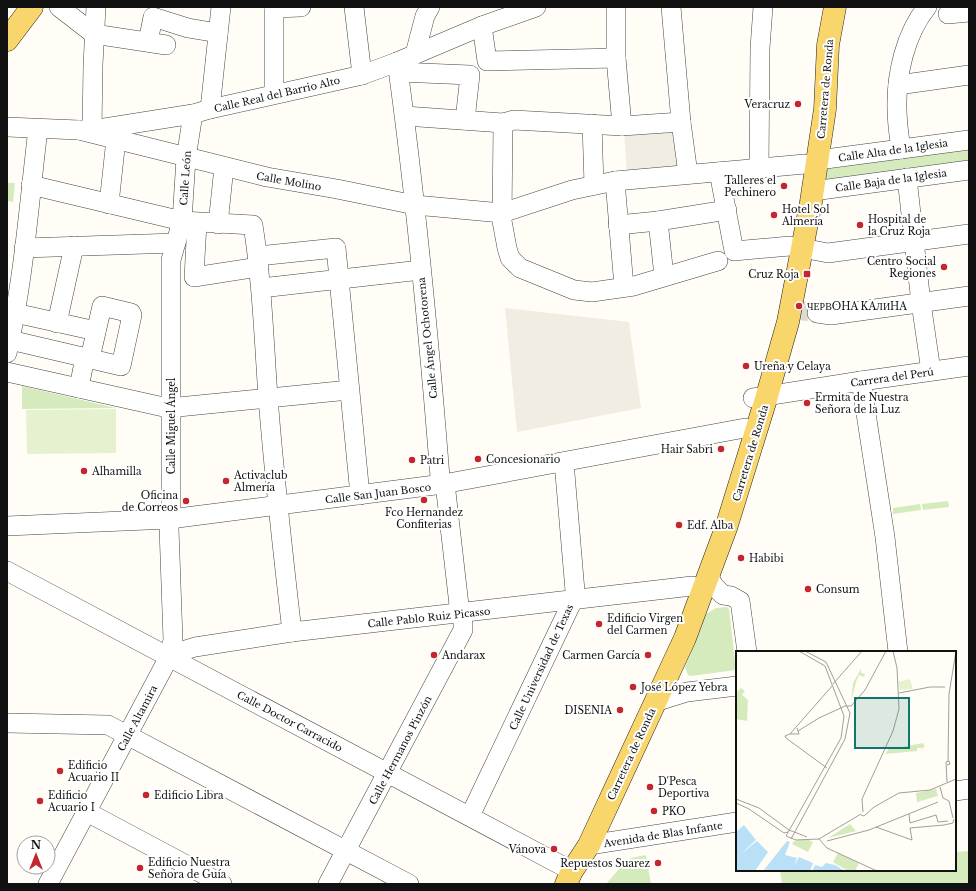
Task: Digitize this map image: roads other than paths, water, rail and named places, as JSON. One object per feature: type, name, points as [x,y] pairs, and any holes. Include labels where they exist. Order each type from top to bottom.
[{"type":"main road","points":[[7,40],[32,7]]},
{"type":"main road","name":"Carretera de Ronda","points":[[569,877],[579,843],[700,580],[726,528],[760,397],[774,318],[813,191],[812,162],[821,7]]},
{"type":"main road","name":"Carretera de Ronda","points":[[796,247],[802,191],[812,162],[825,109],[828,45],[836,7]]},
{"type":"main road","points":[[828,45],[845,7]]},
{"type":"main road","name":"Carretera de Ronda","points":[[569,877],[589,845],[684,638],[716,521],[745,428],[760,397]]},
{"type":"street","points":[[59,7],[94,34],[157,43],[154,17],[174,15],[188,28],[218,33]]},
{"type":"street","points":[[86,130],[96,7]]},
{"type":"street","name":"Calle León","points":[[176,243],[190,222],[186,158],[202,111],[218,33],[220,7]]},
{"type":"street","points":[[274,94],[274,8],[300,7]]},
{"type":"street","points":[[354,7],[362,75]]},
{"type":"street","points":[[415,54],[425,16],[430,7]]},
{"type":"street","name":"Calle Real del Barrio Alto","points":[[7,127],[86,130],[202,111],[398,67],[415,54],[482,26],[536,7]]},
{"type":"street","points":[[616,7],[616,58],[622,126]]},
{"type":"street","points":[[671,7],[681,122],[688,174]]},
{"type":"street","points":[[759,168],[760,48],[763,7]]},
{"type":"street","points":[[901,149],[897,110],[898,85],[907,44],[920,15],[939,9],[969,12]]},
{"type":"street","points":[[482,26],[487,61],[616,58]]},
{"type":"street","points":[[398,67],[470,75],[465,120]]},
{"type":"street","name":"Calle Ángel Ochotorena","points":[[398,67],[415,205],[440,477],[446,492],[460,613]]},
{"type":"street","points":[[898,85],[969,75]]},
{"type":"street","points":[[405,116],[503,123],[514,120],[622,126],[681,122]]},
{"type":"street","points":[[503,123],[502,213],[507,248],[510,258],[520,268],[574,290],[592,292],[634,286],[718,261]]},
{"type":"street","points":[[592,124],[594,185]]},
{"type":"street","points":[[38,128],[31,185],[18,253],[15,313],[8,347],[85,357],[121,366],[132,314],[102,306],[91,354],[85,357]]},
{"type":"street","name":"Calle Molino","points":[[86,130],[186,158],[267,177],[337,189],[415,205],[502,213]]},
{"type":"street","points":[[109,204],[116,139]]},
{"type":"street","name":"Calle Alta de la Iglesia","points":[[502,213],[572,190],[615,181],[812,162],[969,140]]},
{"type":"street","points":[[218,224],[224,167]]},
{"type":"street","name":"Calle Baja de la Iglesia","points":[[813,191],[969,170]]},
{"type":"street","points":[[719,172],[734,251],[796,247],[828,253],[915,240],[969,234]]},
{"type":"street","points":[[907,178],[931,371]]},
{"type":"street","points":[[615,181],[624,287]]},
{"type":"street","points":[[31,185],[190,222],[253,225],[261,288],[268,398],[292,632]]},
{"type":"street","points":[[618,225],[658,221],[727,210]]},
{"type":"street","points":[[658,221],[664,276]]},
{"type":"street","points":[[190,222],[194,277],[258,262],[336,248],[360,495]]},
{"type":"street","points":[[18,253],[74,246],[176,243]]},
{"type":"street","name":"Calle Miguel Ángel","points":[[169,657],[173,640],[169,528],[171,260],[176,243]]},
{"type":"street","points":[[57,323],[74,246]]},
{"type":"street","points":[[261,288],[421,270]]},
{"type":"street","points":[[817,313],[831,315],[969,296]]},
{"type":"street","points":[[15,313],[96,332]]},
{"type":"street","points":[[78,388],[85,357]]},
{"type":"street","name":"Carrera del Perú","points":[[760,397],[969,366]]},
{"type":"street","points":[[7,372],[168,408],[349,390]]},
{"type":"street","points":[[861,381],[884,531],[898,651]]},
{"type":"street","name":"Calle San Juan Bosco","points":[[7,526],[170,519],[278,506],[443,484],[745,428]]},
{"type":"street","name":"Calle Universidad de Texas","points":[[470,816],[573,600],[575,591],[564,462]]},
{"type":"street","name":"Calle Doctor Carracido","points":[[7,571],[470,816],[569,877]]},
{"type":"street","points":[[700,580],[714,586],[723,595],[731,596],[740,601],[747,651]]},
{"type":"street","name":"Calle Pablo Ruiz Picasso","points":[[169,657],[195,647],[292,632],[573,600],[700,580]]},
{"type":"street","name":"Calle Hermanos Pinzón","points":[[328,884],[463,630],[463,623],[460,613]]},
{"type":"street","name":"Calle Altamira","points":[[48,884],[169,657]]},
{"type":"street","points":[[655,702],[687,692],[736,686]]},
{"type":"street","points":[[7,723],[108,725],[410,884]]},
{"type":"street","points":[[956,791],[969,789]]},
{"type":"street","points":[[86,812],[222,884]]},
{"type":"street","name":"Avenida de Blas Infante","points":[[589,845],[736,822]]},
{"type":"tunnel","points":[[790,309],[817,313]]},
{"type":"place","name":"Veracruz","points":[[798,104]]},
{"type":"place","name":"Talleres el Pechinero","points":[[784,186]]},
{"type":"place","name":"Hotel Sol Almería","points":[[774,215]]},
{"type":"place","name":"Hospital de la Cruz Roja","points":[[860,225]]},
{"type":"place","name":"Centro Social Regiones","points":[[944,267]]},
{"type":"place","name":"Cruz Roja","points":[[807,274]]},
{"type":"place","name":"ЧЕРВOHA KAЛИHA","points":[[799,306]]},
{"type":"place","name":"Ureña y Celaya","points":[[746,366]]},
{"type":"place","name":"Ermita de Nuestra Señora de la Luz","points":[[807,403]]},
{"type":"place","name":"Hair Sabri","points":[[721,449]]},
{"type":"place","name":"Concesionario","points":[[478,459]]},
{"type":"place","name":"Patri","points":[[412,460]]},
{"type":"place","name":"Alhamilla","points":[[84,471]]},
{"type":"place","name":"Activaclub Almería","points":[[226,481]]},
{"type":"place","name":"Fco Hernandez Confiterias","points":[[424,500]]},
{"type":"place","name":"Oficina de Correos","points":[[186,501]]},
{"type":"place","name":"Edf. Alba","points":[[679,525]]},
{"type":"place","name":"Habibi","points":[[741,558]]},
{"type":"place","name":"Consum","points":[[808,589]]},
{"type":"place","name":"Edificio Virgen del Carmen","points":[[599,624]]},
{"type":"place","name":"Andarax","points":[[434,655]]},
{"type":"place","name":"Carmen García","points":[[648,655]]},
{"type":"place","name":"José López Yebra","points":[[633,687]]},
{"type":"place","name":"DISENIA","points":[[620,710]]},
{"type":"place","name":"Edificio Acuario II","points":[[60,771]]},
{"type":"place","name":"D'Pesca Deportiva","points":[[650,787]]},
{"type":"place","name":"Edificio Libra","points":[[146,795]]},
{"type":"place","name":"Edificio Acuario I","points":[[40,801]]},
{"type":"place","name":"PKO","points":[[654,811]]},
{"type":"place","name":"Vánova","points":[[554,849]]},
{"type":"place","name":"Repuestos Suarez","points":[[658,863]]},
{"type":"place","name":"Edificio Nuestra Señora de Guía","points":[[140,868]]}]
